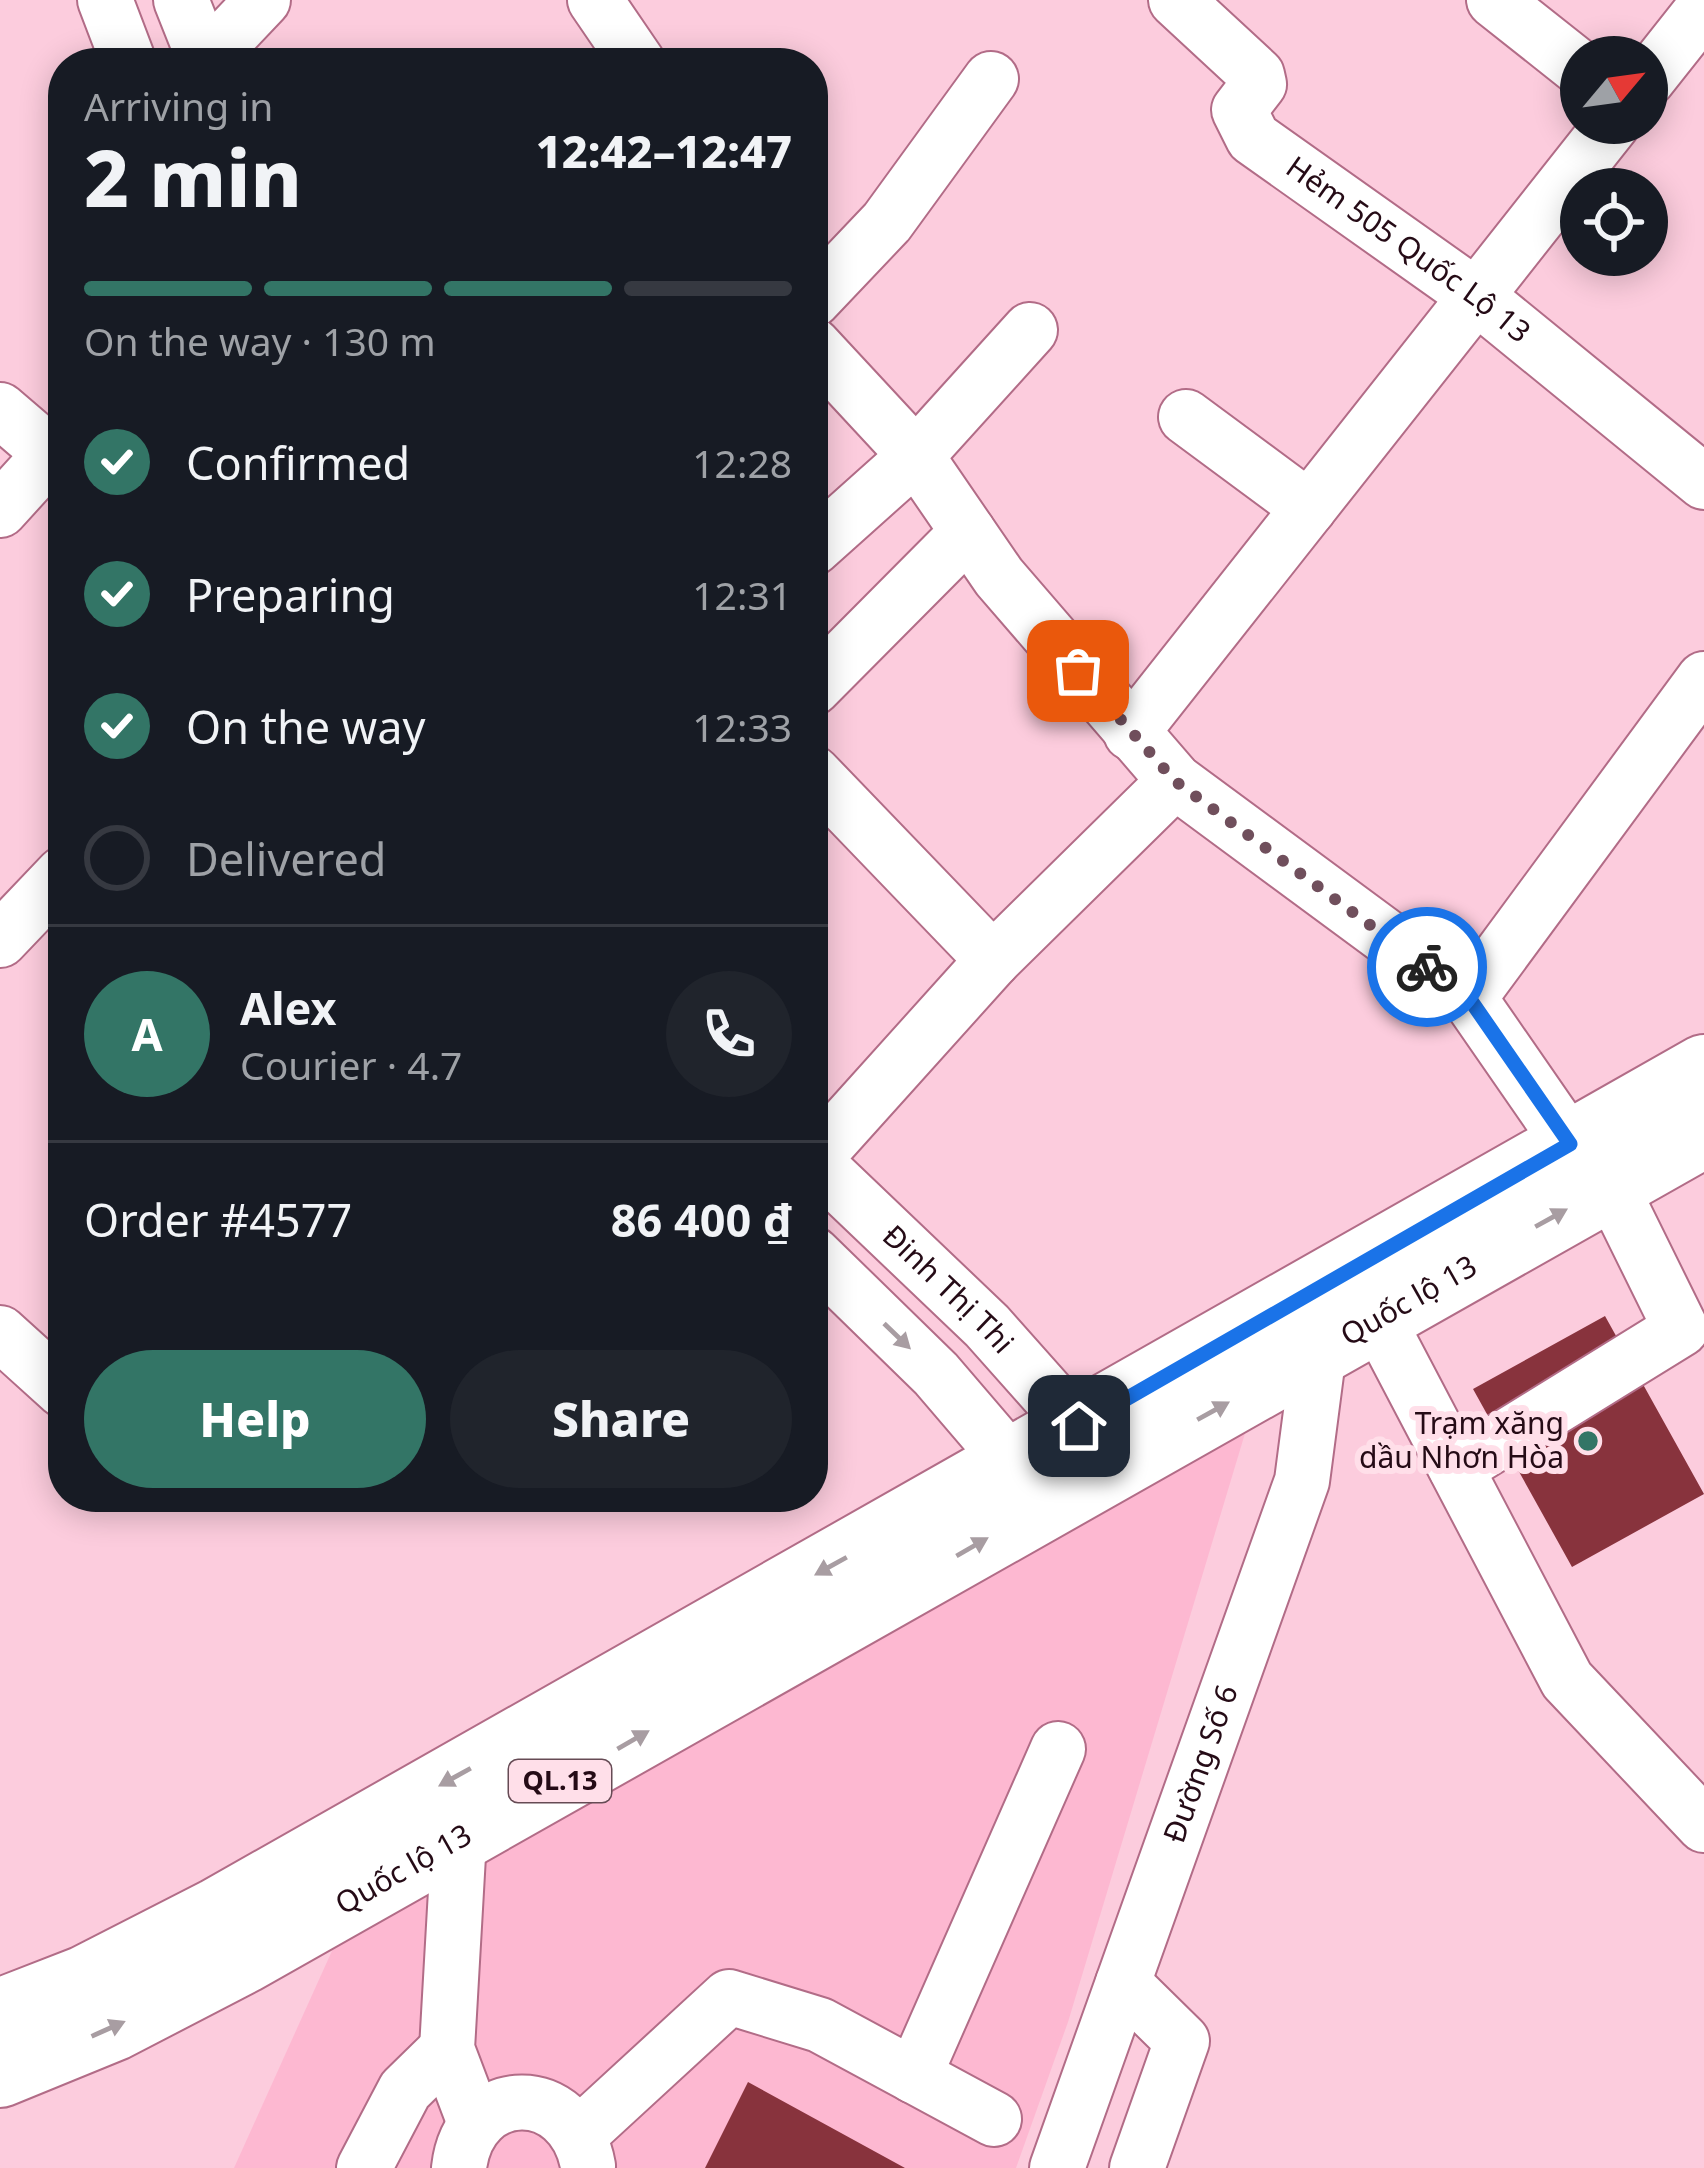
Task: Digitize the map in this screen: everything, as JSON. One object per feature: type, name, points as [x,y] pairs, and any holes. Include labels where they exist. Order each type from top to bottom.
[{"type":"highway","name":"Quốc lộ 13","points":[[1095,1447],[1319,1351],[1377,1318],[1590,1165],[1704,1068]]},
{"type":"highway","name":"Quốc lộ 13","points":[[0,2074],[115,2027],[459,1838],[1031,1484],[1590,1165],[1703,1136]]},
{"type":"highway","name":"Quốc lộ 13","points":[[0,2012],[86,1979],[1031,1484]]},
{"type":"street","points":[[105,0],[124,48]]},
{"type":"street","points":[[181,0],[200,48]]},
{"type":"street","points":[[218,48],[263,0]]},
{"type":"street","name":"Hẻm 505 Quốc Lộ 13","points":[[1176,0],[1257,75],[1259,84],[1239,110],[1253,138],[1476,296],[1704,482]]},
{"type":"street","points":[[1494,0],[1560,52]]},
{"type":"street","points":[[610,6],[631,48]]},
{"type":"street","points":[[1668,53],[1704,8]]},
{"type":"street","points":[[828,284],[887,222],[991,79]]},
{"type":"street","points":[[1131,734],[1596,144]]},
{"type":"street","points":[[828,534],[916,455],[1030,330]]},
{"type":"street","points":[[828,361],[916,455],[968,532],[1131,734],[1175,781],[1469,998],[1590,1165],[1681,1329],[1456,1468]]},
{"type":"street","points":[[0,410],[48,451]]},
{"type":"street","points":[[1186,417],[1309,508]]},
{"type":"street","points":[[0,510],[48,467]]},
{"type":"street","points":[[828,673],[968,532]]},
{"type":"street","points":[[1469,998],[1704,679]]},
{"type":"street","points":[[828,1143],[993,960],[1175,781]]},
{"type":"street","points":[[828,789],[993,960]]},
{"type":"street","points":[[0,940],[48,890]]},
{"type":"street","name":"Đinh Thị Thi","points":[[828,1174],[987,1326],[1095,1447]]},
{"type":"street","points":[[828,1270],[1031,1484]]},
{"type":"street","points":[[1377,1318],[1567,1680],[1704,1825]]},
{"type":"street","points":[[0,1333],[48,1376]]},
{"type":"street","name":"Đường Số 6","points":[[1057,2168],[1302,1480],[1319,1351]]},
{"type":"street","points":[[914,2076],[1058,1749]]},
{"type":"street","points":[[459,1838],[447,2049],[467,2145]]},
{"type":"street","points":[[1123,1983],[1182,2041],[1137,2168]]},
{"type":"street","points":[[467,2145],[500,2105],[530,2101],[559,2111],[584,2151],[729,1997],[820,2025],[994,2120]]},
{"type":"street","points":[[364,2168],[405,2090],[447,2049]]},
{"type":"shaded area","points":[[1249,1420],[1068,2022],[1016,2168],[234,2168],[336,1942]]},
{"type":"building","name":"Trạm xăng dầu Nhơn Hòa","points":[[1605,1316],[1704,1494],[1572,1567],[1473,1389]]},
{"type":"building","points":[[748,2082],[905,2168],[705,2168]]},
{"type":"way so far","points":[[1078,671],[1175,781],[1427,967]]},
{"type":"place","name":"Trạm xăng dầu Nhơn Hòa","points":[[1588,1441]]},
{"type":"route","points":[[1079,1426],[1570,1144],[1469,998],[1427,967]]}]
